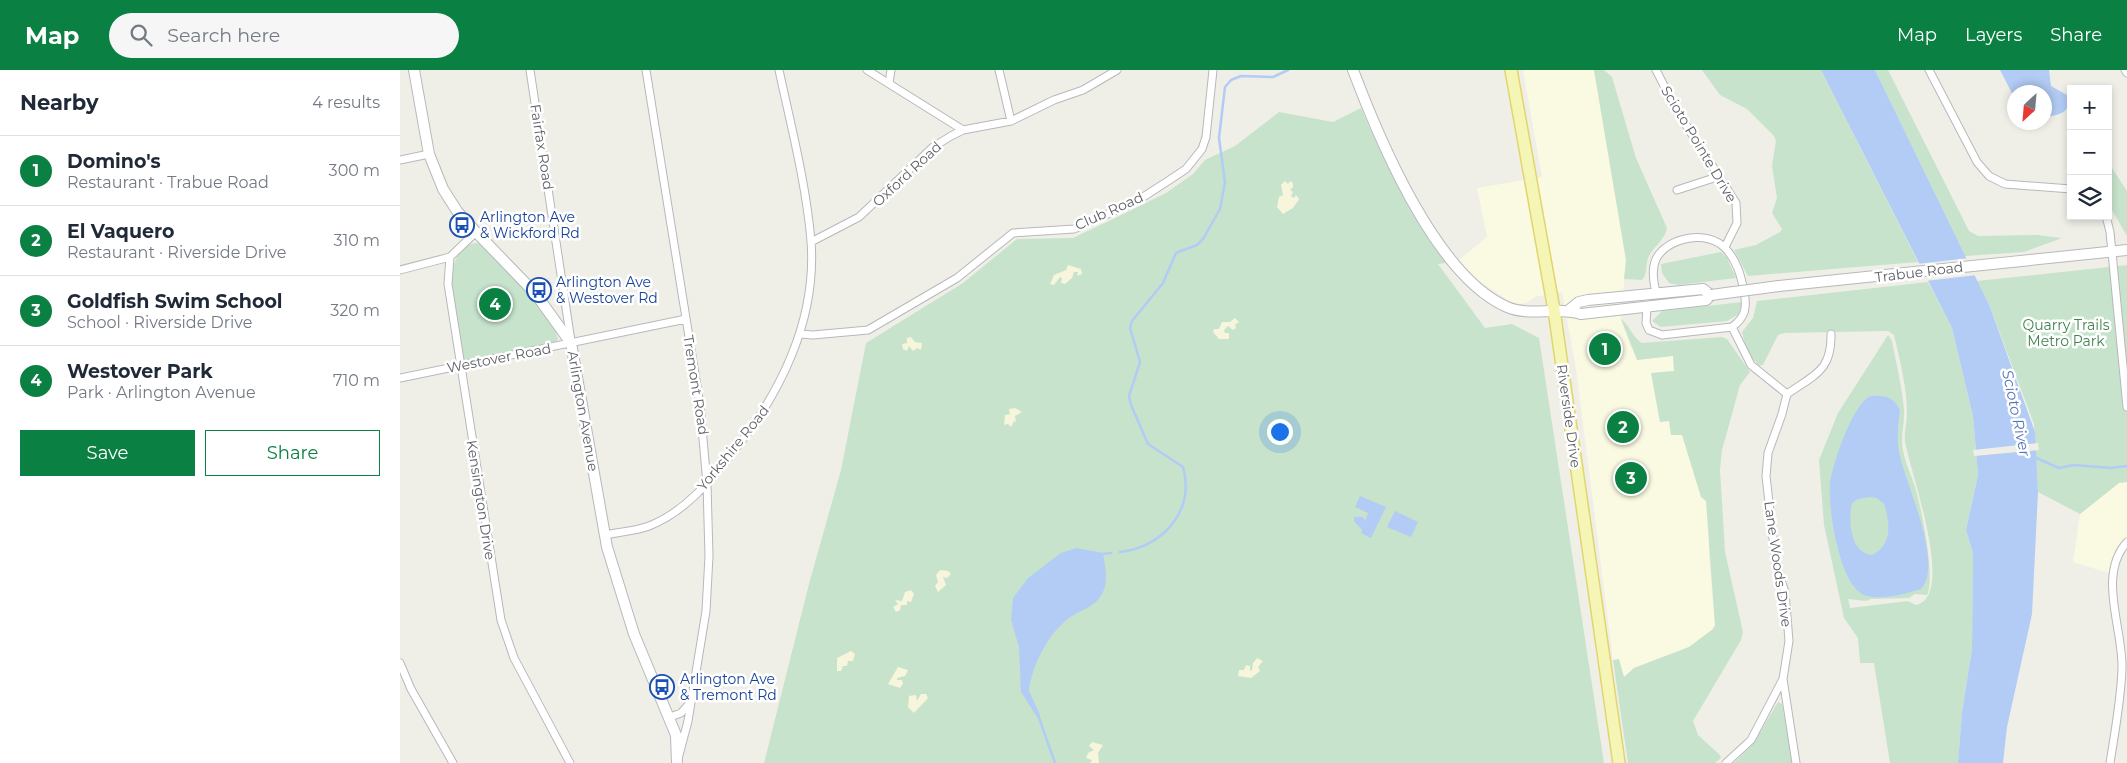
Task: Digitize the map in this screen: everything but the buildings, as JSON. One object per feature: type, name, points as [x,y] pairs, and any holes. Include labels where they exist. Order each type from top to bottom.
[{"type":"main road","name":"Riverside Drive","points":[[1511,70],[1554,310],[1619,763]]},
{"type":"street","name":"Arlington Avenue","points":[[414,70],[430,154],[443,189],[457,211],[521,276],[571,343],[604,535],[634,634],[676,735],[677,761]]},
{"type":"street","name":"Fairfax Road","points":[[530,70],[571,343]]},
{"type":"street","name":"Tremont Road","points":[[646,70],[705,444],[707,484],[709,556],[706,611],[688,721],[677,761]]},
{"type":"street","name":"Yorkshire Road","points":[[604,535],[649,526],[682,507],[707,484],[762,415],[782,380],[800,334],[806,307],[811,242],[807,202],[779,70]]},
{"type":"street","points":[[866,70],[963,130]]},
{"type":"street","points":[[889,83],[891,70]]},
{"type":"street","points":[[999,70],[1011,121]]},
{"type":"street","name":"Club Road","points":[[800,334],[813,335],[868,330],[957,278],[1013,233],[1074,229],[1137,201],[1186,169],[1202,149],[1206,137],[1213,70]]},
{"type":"street","name":"Trabue Road","points":[[1353,70],[1390,156],[1442,248],[1477,287],[1498,302],[1514,310],[1568,310],[1581,314],[1706,300],[1711,294]]},
{"type":"street","name":"Scioto Pointe Drive","points":[[1656,70],[1677,111],[1736,203],[1737,222],[1725,247]]},
{"type":"street","points":[[1929,70],[1978,162],[1989,176],[2005,184],[2067,189]]},
{"type":"street","name":"Oxford Road","points":[[811,242],[859,217],[933,146],[963,130],[1011,121],[1054,100],[1083,90],[1112,71]]},
{"type":"street","points":[[400,160],[430,154]]},
{"type":"street","points":[[1677,190],[1720,176]]},
{"type":"street","points":[[2107,220],[2112,251],[2127,407]]},
{"type":"street","points":[[400,270],[450,257],[476,232]]},
{"type":"street","points":[[1647,307],[1646,323],[1655,334],[1662,335],[1732,327],[1741,321],[1746,312],[1746,301],[1736,263],[1725,247],[1708,240],[1698,238],[1668,244],[1655,260],[1653,277],[1656,293]]},
{"type":"street","name":"Trabue Road","points":[[1568,310],[1579,302],[1588,300],[1703,289],[1711,294],[2127,250]]},
{"type":"street","name":"Kensington Drive","points":[[450,257],[448,284],[501,620],[514,658],[570,763]]},
{"type":"street","name":"Westover Road","points":[[400,378],[686,319]]},
{"type":"street","points":[[1732,327],[1751,365],[1786,394],[1824,366],[1832,351],[1831,334]]},
{"type":"street","name":"Lane Woods Drive","points":[[1786,394],[1782,414],[1768,453],[1766,476],[1776,565],[1785,592],[1789,641],[1783,679],[1796,763]]},
{"type":"street","points":[[2110,763],[2118,716],[2122,666],[2118,623],[2112,591],[2112,574],[2116,560],[2127,542]]},
{"type":"street","points":[[400,663],[411,688],[453,763]]},
{"type":"street","points":[[1726,763],[1750,740],[1783,679]]},
{"type":"street","points":[[670,717],[685,710],[691,701]]},
{"type":"shaded area","points":[[1523,70],[1594,70],[1626,260],[1621,319],[1631,348],[1673,356],[1674,371],[1652,373],[1660,422],[1669,421],[1682,434],[1701,497],[1706,501],[1708,507],[1709,557],[1715,625],[1713,629],[1689,647],[1634,668],[1623,678],[1619,659],[1613,660],[1576,369],[1562,292],[1535,297],[1521,304],[1512,303],[1475,278],[1459,260],[1487,237],[1477,188],[1542,177]]},
{"type":"shaded area","points":[[2127,482],[2127,542],[2112,574],[2073,562],[2080,514],[2119,483]]},
{"type":"green space","points":[[1594,70],[1604,70],[1612,77],[1636,158],[1667,228],[1664,236],[1649,256],[1642,280],[1624,279],[1626,260]]},
{"type":"green space","points":[[1702,70],[1821,70],[1918,262],[1748,276],[1734,250],[1756,245],[1780,232],[1782,229],[1772,213],[1777,198],[1772,166],[1776,141],[1774,136],[1747,109],[1720,95]]},
{"type":"green space","points":[[1875,70],[1888,70],[1969,231],[1978,236],[2037,235],[2062,238],[2024,252],[1965,256]]},
{"type":"green space","points":[[1361,108],[1399,188],[1446,263],[1438,264],[1485,328],[1512,324],[1539,338],[1604,763],[764,763],[809,584],[841,470],[866,343],[963,283],[1017,239],[1073,238],[1113,219],[1166,193],[1193,174],[1205,160],[1235,146],[1279,112],[1333,122]]},
{"type":"green space","points":[[2112,168],[2127,191],[2127,236],[2112,210]]},
{"type":"green space","points":[[470,244],[481,244],[537,302],[554,327],[558,339],[555,343],[464,360],[450,283],[454,264],[460,252]]},
{"type":"green space","points":[[1721,252],[1727,258],[1736,278],[1678,285],[1669,283],[1662,273],[1661,264]]},
{"type":"green space","name":"Quarry Trails Metro Park","points":[[2127,265],[2127,482],[2119,483],[2080,514],[2038,492],[2034,424],[1990,307],[1977,281]]},
{"type":"green space","points":[[1928,282],[1952,328],[1973,416],[1978,475],[1966,530],[1973,553],[1972,649],[1962,712],[1958,763],[1890,763],[1874,663],[1860,663],[1858,638],[1844,618],[1824,525],[1819,460],[1838,413],[1888,335],[1892,341],[1903,400],[1903,450],[1918,496],[1927,542],[1930,574],[1929,586],[1927,595],[1915,594],[1909,598],[1871,599],[1866,601],[1848,599],[1850,608],[1908,601],[1916,605],[1927,597],[1932,580],[1932,557],[1921,503],[1905,441],[1906,394],[1894,335],[1888,331],[1784,333],[1778,335],[1763,365],[1759,366],[1747,352],[1742,332],[1753,318],[1757,301]]},
{"type":"green space","points":[[1742,302],[1739,314],[1727,321],[1661,327],[1652,321],[1662,311]]},
{"type":"green space","points":[[1621,319],[1642,343],[1722,337],[1727,339],[1750,372],[1740,385],[1722,450],[1720,470],[1725,552],[1743,632],[1741,640],[1693,721],[1698,735],[1720,755],[1721,758],[1715,763],[1628,763],[1613,660],[1619,659],[1624,677],[1634,668],[1689,647],[1713,629],[1715,625],[1706,501],[1701,497],[1682,435],[1671,435],[1669,421],[1660,422],[1651,373],[1674,371],[1673,356],[1637,360]]},
{"type":"green space","points":[[1778,702],[1782,704],[1793,763],[1734,763],[1753,744]]},
{"type":"sand","points":[[1285,181],[1288,184],[1290,181],[1293,183],[1293,187],[1290,190],[1293,192],[1291,196],[1294,198],[1296,195],[1299,199],[1293,208],[1283,214],[1277,207],[1279,197],[1283,195],[1281,185]]},
{"type":"sand","points":[[1068,265],[1081,269],[1082,274],[1077,276],[1078,272],[1074,272],[1072,278],[1065,284],[1061,283],[1062,278],[1060,277],[1054,285],[1050,284],[1054,275],[1066,270]]},
{"type":"sand","points":[[1235,318],[1239,322],[1235,325],[1236,328],[1233,330],[1228,326],[1224,330],[1225,333],[1229,333],[1229,339],[1219,339],[1213,332],[1214,329],[1219,329],[1222,322],[1230,322]]},
{"type":"sand","points":[[911,337],[915,342],[922,343],[921,350],[917,348],[913,351],[909,346],[907,351],[903,349],[902,344],[907,343],[907,338]]},
{"type":"sand","points":[[1015,408],[1022,412],[1015,416],[1016,422],[1014,421],[1011,427],[1008,424],[1004,425],[1005,415],[1010,414],[1009,409]]},
{"type":"sand","points":[[940,570],[948,571],[951,574],[947,578],[943,577],[946,585],[938,592],[935,586],[938,582],[936,575]]},
{"type":"sand","points":[[911,590],[914,594],[911,602],[907,601],[907,605],[901,605],[900,610],[896,612],[893,607],[898,604],[895,600],[902,601],[905,592]]},
{"type":"sand","points":[[851,651],[855,654],[853,661],[848,661],[847,666],[843,666],[841,671],[837,671],[837,658]]},
{"type":"sand","points":[[1257,658],[1263,661],[1258,667],[1260,671],[1251,678],[1238,676],[1239,670],[1244,670],[1246,665],[1250,666],[1250,671],[1252,670],[1253,663]]},
{"type":"sand","points":[[898,667],[908,670],[905,676],[897,678],[897,680],[902,680],[903,684],[900,688],[888,684]]},
{"type":"sand","points":[[921,694],[926,694],[928,698],[914,713],[908,707],[909,696],[916,695],[917,701]]},
{"type":"sand","points":[[1092,742],[1103,745],[1098,753],[1099,763],[1090,763],[1092,760],[1086,758],[1088,753],[1094,750],[1089,746]]},
{"type":"water","name":"Scioto River","points":[[1821,70],[1875,70],[1990,307],[2035,432],[2038,492],[2032,614],[2007,727],[2003,763],[1958,763],[1962,712],[1972,649],[1973,553],[1966,530],[1978,475],[1973,416],[1952,328]]},
{"type":"water","points":[[2000,70],[2049,70],[2051,85],[2008,85]]},
{"type":"water","points":[[2052,87],[2067,95],[2067,108],[2062,113],[2052,115]]},
{"type":"water","points":[[1871,396],[1884,397],[1895,402],[1900,410],[1899,450],[1926,544],[1927,578],[1921,589],[1892,596],[1870,597],[1855,588],[1842,562],[1833,527],[1830,495],[1832,475],[1844,436],[1857,410]],"holes":[[[1877,498],[1884,504],[1888,518],[1888,532],[1884,545],[1872,555],[1865,553],[1855,542],[1852,535],[1850,518],[1852,503],[1858,499]]]},
{"type":"water","points":[[1360,496],[1386,507],[1371,538],[1361,533],[1362,530],[1354,521],[1354,517],[1363,517],[1365,521],[1368,513],[1355,507]]},
{"type":"water","points":[[1395,511],[1418,522],[1411,537],[1387,527]]},
{"type":"water","points":[[1076,548],[1103,553],[1106,576],[1105,586],[1097,600],[1091,606],[1064,622],[1043,649],[1033,671],[1029,691],[1040,715],[1037,717],[1021,692],[1019,647],[1011,620],[1013,598],[1028,578],[1061,553]]},
{"type":"pier","points":[[1969,258],[1977,275],[1925,281],[1917,264]]},
{"type":"pier","points":[[2038,443],[2039,450],[1974,456],[1973,450]]},
{"type":"waterway","points":[[1120,552],[1136,549],[1162,535],[1180,512],[1186,483],[1183,467],[1148,444],[1131,405],[1129,396],[1140,362],[1130,328],[1132,321],[1163,283],[1176,253],[1197,245],[1203,239],[1220,209],[1225,182],[1219,138],[1225,87],[1231,80],[1241,76],[1273,77],[1288,70]]},
{"type":"waterway","name":"Scioto River","points":[[2034,457],[2059,468],[2074,465],[2111,468],[2127,466]]},
{"type":"waterway","points":[[1102,554],[1111,553]]},
{"type":"waterway","points":[[1038,715],[1055,763]]},
{"type":"place","name":"Arlington Ave & Wickford Rd","points":[[462,225]]},
{"type":"place","name":"Arlington Ave & Westover Rd","points":[[539,290]]},
{"type":"place","name":"Westover Park","points":[[495,304]]},
{"type":"place","name":"Domino's","points":[[1605,349]]},
{"type":"place","name":"El Vaquero","points":[[1623,427]]},
{"type":"place","name":"Goldfish Swim School","points":[[1631,478]]},
{"type":"place","name":"Arlington Ave & Tremont Rd","points":[[662,687]]}]
